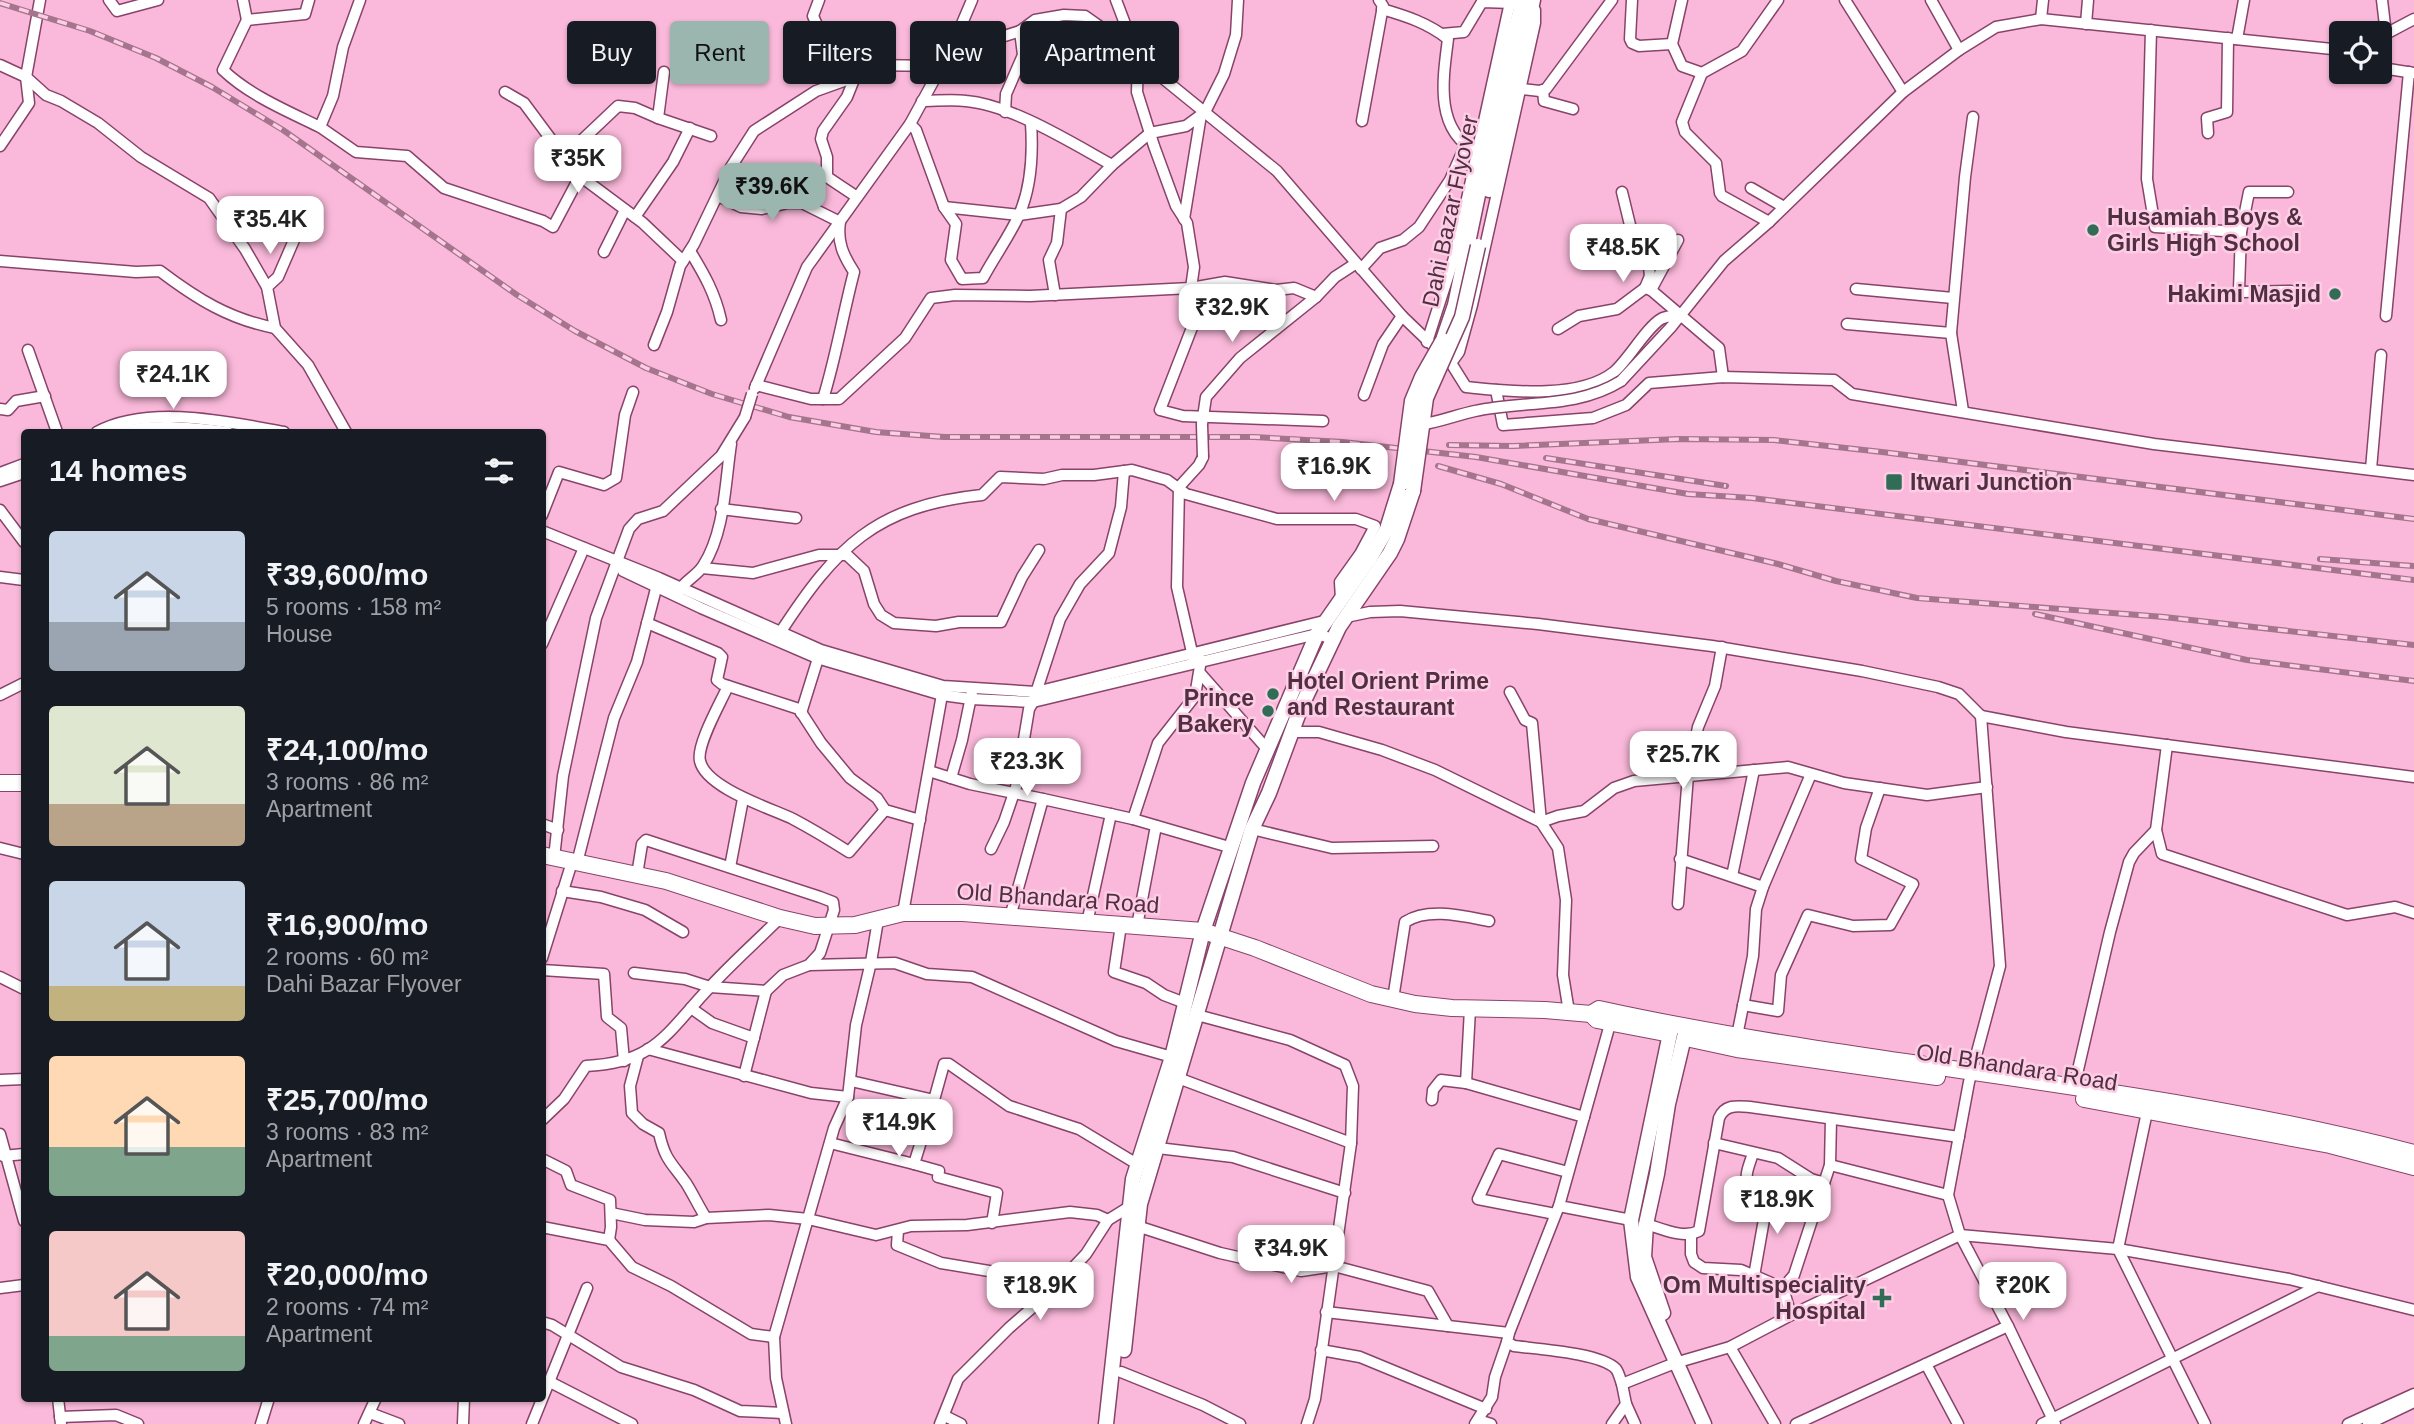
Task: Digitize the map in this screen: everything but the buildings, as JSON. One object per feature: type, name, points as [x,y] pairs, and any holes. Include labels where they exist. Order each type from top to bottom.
[{"type":"highway","points":[[0,783],[21,783]]},
{"type":"highway","name":"Old Bhandara Road","points":[[548,856],[705,892],[780,918],[815,926],[855,925],[903,913],[962,913],[1203,931],[1371,994],[1415,1004],[1470,1009],[1569,1012],[1591,1014],[1597,1020],[1612,1017],[1678,1031],[1737,1049],[1970,1077],[2147,1112],[2175,1110],[2414,1167]]},
{"type":"highway","points":[[1678,1031],[1737,1036],[1970,1077],[2074,1087],[2175,1110],[2309,1127],[2414,1153]]},
{"type":"main road","name":"Dahi Bazar Flyover","points":[[1135,1205],[1158,1148],[1252,829],[1339,628],[1349,594],[1397,539],[1413,491],[1415,426],[1462,317],[1524,3]]},
{"type":"main road","points":[[1106,1424],[1135,1205],[1137,1164],[1172,1057],[1203,931],[1229,847],[1267,749],[1320,628],[1349,594]]},
{"type":"main road","points":[[1678,1031],[1657,1174],[1639,1222],[1644,1256],[1659,1304],[1704,1424]]},
{"type":"main road","points":[[1115,1424],[1133,1283],[1137,1226],[1135,1205]]},
{"type":"main road","points":[[1679,1361],[1715,1424]]},
{"type":"street","points":[[0,146],[29,103],[26,77],[40,0]]},
{"type":"street","points":[[109,0],[117,11],[158,0]]},
{"type":"street","points":[[243,0],[247,20],[223,70],[233,79],[286,111],[320,127],[356,152],[407,156],[444,188],[543,221],[553,227],[580,176]]},
{"type":"street","points":[[247,20],[305,14],[309,0]]},
{"type":"street","points":[[320,127],[332,96],[343,47],[360,0]]},
{"type":"street","points":[[815,21],[813,16],[819,0]]},
{"type":"street","points":[[963,21],[972,0]]},
{"type":"street","points":[[1116,0],[1124,21]]},
{"type":"street","points":[[1184,219],[1203,113],[1224,74],[1236,35],[1238,0]]},
{"type":"street","points":[[1521,89],[1546,89],[1612,0]]},
{"type":"street","points":[[1632,0],[1632,43],[1639,46],[1672,44]]},
{"type":"street","points":[[1682,0],[1672,44],[1682,66],[1702,73]]},
{"type":"street","points":[[1769,222],[1722,195],[1716,163],[1685,132],[1682,122],[1702,73],[1742,51],[1778,0]]},
{"type":"street","points":[[1844,0],[1903,92]]},
{"type":"street","points":[[1931,0],[1959,50]]},
{"type":"street","points":[[2041,19],[2043,0]]},
{"type":"street","points":[[2085,24],[2088,0]]},
{"type":"street","points":[[2208,133],[2207,118],[2227,112],[2233,39],[2244,0]]},
{"type":"street","points":[[2382,0],[2383,21]]},
{"type":"street","points":[[1441,34],[1464,32],[1482,2],[1524,3]]},
{"type":"street","points":[[1451,363],[1460,352],[1472,304],[1535,23],[1524,3]]},
{"type":"street","points":[[1427,342],[1454,258],[1509,7],[1524,3]]},
{"type":"street","points":[[1362,121],[1381,5],[1412,18],[1448,39],[1443,90],[1448,122],[1465,146],[1476,151]]},
{"type":"street","points":[[1034,21],[1064,16],[1086,16],[1093,21]]},
{"type":"street","points":[[1415,426],[1476,411],[1580,399],[1603,393],[1621,381],[1672,326],[1724,261],[1769,222],[1903,92],[1959,50],[1996,27],[2041,19],[2329,49]]},
{"type":"street","points":[[2392,31],[2414,19]]},
{"type":"street","points":[[2151,30],[2147,179],[2155,227],[2241,232]]},
{"type":"street","points":[[1006,35],[1020,31]]},
{"type":"street","points":[[1004,112],[1006,94],[1020,62]]},
{"type":"street","points":[[0,65],[26,77],[46,95],[98,123],[141,156],[209,198],[246,249],[267,287],[275,328],[308,365],[343,429]]},
{"type":"street","points":[[2386,316],[2412,73],[2392,70]]},
{"type":"street","points":[[658,117],[664,72]]},
{"type":"street","points":[[654,345],[686,256],[731,167],[754,131],[816,91],[836,84]]},
{"type":"street","points":[[853,84],[823,131],[821,139],[827,157],[827,177],[857,197]]},
{"type":"street","points":[[548,856],[558,830],[563,776],[596,618],[629,529],[638,519],[663,511],[721,456],[745,417],[754,389],[807,267],[910,124],[932,84]]},
{"type":"street","points":[[1137,84],[1150,133],[1176,206],[1187,223],[1194,267],[1191,288],[1193,325],[1160,410],[1203,421],[1323,421]]},
{"type":"street","points":[[1170,84],[1277,171],[1402,316],[1451,363],[1466,387],[1535,392],[1591,383],[1613,372],[1661,319],[1682,314]]},
{"type":"street","points":[[1543,90],[1544,101],[1573,110]]},
{"type":"street","points":[[505,92],[524,103],[580,176],[686,256],[708,279],[721,320]]},
{"type":"street","points":[[922,101],[967,101],[1004,112],[1112,165]]},
{"type":"street","points":[[564,158],[618,106],[635,108],[711,136]]},
{"type":"street","points":[[944,207],[1019,215],[1061,209],[1081,197],[1112,165],[1150,133],[1186,126],[1203,113]]},
{"type":"street","points":[[1963,411],[1951,333],[1973,117]]},
{"type":"street","points":[[910,124],[916,130],[944,207],[956,224],[951,260],[962,279],[983,278],[1019,215],[1028,179],[1032,145],[1031,123]]},
{"type":"street","points":[[604,252],[630,214],[673,162],[690,128]]},
{"type":"street","points":[[1133,819],[1158,743],[1195,696],[1198,661],[1177,587],[1179,487],[1203,457],[1206,397],[1240,358],[1316,297],[1335,277],[1358,267],[1380,248],[1403,240],[1419,227],[1450,180],[1465,146]]},
{"type":"street","points":[[1751,188],[1784,207]]},
{"type":"street","points":[[1622,192],[1630,225],[1649,267],[1648,289]]},
{"type":"street","points":[[2288,192],[2249,192],[2241,232],[2239,290],[2291,291]]},
{"type":"street","points":[[718,195],[741,207],[762,209],[802,203],[839,222]]},
{"type":"street","points":[[1055,295],[1049,260],[1057,243],[1061,209]]},
{"type":"street","points":[[823,399],[833,367],[838,334],[854,272],[842,253],[838,236],[839,222]]},
{"type":"street","points":[[267,287],[278,277],[294,240]]},
{"type":"street","points":[[1558,329],[1578,316],[1616,309],[1648,289],[1678,240]]},
{"type":"street","points":[[0,261],[136,272],[160,271],[193,297],[215,308],[247,323],[275,328]]},
{"type":"street","points":[[754,389],[811,399],[839,399],[905,338],[931,299],[955,295],[1055,295],[1191,288],[1225,282],[1276,290],[1294,288],[1316,297]]},
{"type":"street","points":[[1648,289],[1682,314],[1719,348],[1723,377]]},
{"type":"street","points":[[1856,289],[1953,298]]},
{"type":"street","points":[[1364,395],[1383,344],[1402,316]]},
{"type":"street","points":[[1847,324],[1951,333]]},
{"type":"street","points":[[28,350],[56,429]]},
{"type":"street","points":[[2371,469],[2381,355]]},
{"type":"street","points":[[1496,390],[1503,425],[1593,418],[1626,405],[1649,383],[1723,377],[1833,380],[1852,394],[1944,410],[2154,444],[2414,475]]},
{"type":"street","points":[[546,505],[559,472],[604,485],[616,478],[625,415],[633,392]]},
{"type":"street","points":[[0,409],[8,410],[16,401],[45,396]]},
{"type":"street","points":[[104,429],[137,419],[151,418],[190,419],[246,429]]},
{"type":"street","points":[[134,429],[163,426],[196,429]]},
{"type":"street","points":[[678,592],[702,568],[719,533],[733,437]]},
{"type":"street","points":[[0,473],[21,465]]},
{"type":"street","points":[[780,633],[809,588],[838,556],[874,525],[920,505],[982,495],[1000,477],[1044,480],[1062,475],[1094,475],[1132,470],[1155,476],[1179,487],[1186,494],[1277,519],[1356,519],[1375,526],[1360,554],[1340,582],[1349,594]]},
{"type":"street","points":[[991,849],[1014,795],[1029,709],[1060,619],[1080,584],[1109,554],[1121,507],[1124,471]]},
{"type":"street","points":[[0,481],[21,473]]},
{"type":"street","points":[[721,509],[796,518]]},
{"type":"street","points":[[0,510],[21,538]]},
{"type":"street","points":[[546,533],[819,654],[943,690],[972,694],[1035,697],[1198,661],[1320,628],[1339,628],[1370,612],[1399,611],[1538,624],[1722,647],[1938,687],[1959,694],[1981,716],[2066,732],[2414,777]]},
{"type":"street","points":[[546,540],[583,551]]},
{"type":"street","points":[[702,568],[753,573],[819,555],[846,555],[864,571],[874,604],[881,615],[894,624],[936,626],[959,622],[1001,622],[1039,550]]},
{"type":"street","points":[[546,635],[583,551]]},
{"type":"street","points":[[0,577],[21,580]]},
{"type":"street","points":[[546,945],[562,891],[574,863],[614,718],[637,662],[658,582]]},
{"type":"street","points":[[678,592],[780,633],[819,654]]},
{"type":"street","points":[[647,623],[718,653],[722,662],[717,680],[799,709],[821,743],[850,778],[877,798],[885,810],[920,820]]},
{"type":"street","points":[[1678,904],[1688,775],[1698,727],[1715,686],[1722,647]]},
{"type":"street","points":[[802,713],[819,654]]},
{"type":"street","points":[[1198,661],[1267,749]]},
{"type":"street","points":[[0,695],[21,684]]},
{"type":"street","points":[[728,686],[700,749],[700,761],[705,770],[726,789],[792,819],[849,852],[885,810]]},
{"type":"street","points":[[903,913],[943,690]]},
{"type":"street","points":[[1510,692],[1525,720],[1531,723],[1541,822],[1558,848],[1566,900],[1563,975],[1569,1012]]},
{"type":"street","points":[[951,778],[972,694]]},
{"type":"street","points":[[1981,716],[2000,966],[1970,1077],[1948,1195],[1960,1235],[2008,1326],[2050,1422],[2318,1286]]},
{"type":"street","points":[[1292,732],[1319,732],[1382,750],[1435,770],[1541,822],[1584,811],[1614,788],[1634,781],[1788,767],[1844,783],[1927,795],[1987,787]]},
{"type":"street","points":[[2167,745],[2157,831],[2162,854],[2347,915],[2395,907],[2414,913]]},
{"type":"street","points":[[1732,876],[1754,770]]},
{"type":"street","points":[[929,771],[1014,795],[1133,819],[1229,847]]},
{"type":"street","points":[[1737,1036],[1753,956],[1756,909],[1811,774]]},
{"type":"street","points":[[1743,1005],[1779,1011],[1781,975],[1808,915],[1853,926],[1890,925],[1913,884],[1861,859],[1866,828],[1880,788]]},
{"type":"street","points":[[730,867],[743,799]]},
{"type":"street","points":[[1010,917],[1043,799]]},
{"type":"street","points":[[1087,923],[1111,814]]},
{"type":"street","points":[[546,826],[558,830]]},
{"type":"street","points":[[1156,826],[1114,972],[1146,983],[1164,995],[1185,1003]]},
{"type":"street","points":[[1252,829],[1332,848],[1433,846]]},
{"type":"street","points":[[2074,1087],[2129,862],[2134,853],[2157,831]]},
{"type":"street","points":[[637,875],[642,844],[646,840],[833,902],[834,910],[820,953],[809,965]]},
{"type":"street","points":[[0,848],[21,853]]},
{"type":"street","points":[[1680,859],[1763,887]]},
{"type":"street","points":[[562,891],[601,897],[645,910],[683,932]]},
{"type":"street","points":[[1393,999],[1405,922],[1414,916],[1451,914],[1489,921]]},
{"type":"street","points":[[546,1116],[564,1100],[586,1066],[608,1065],[638,1056],[666,1037],[710,987],[780,918]]},
{"type":"street","points":[[546,1323],[621,1367],[694,1390],[740,1410],[784,1418],[776,1378],[774,1337],[834,1128],[849,1097],[856,1025],[878,920]]},
{"type":"street","points":[[744,1076],[766,991],[783,975],[809,965],[871,962],[895,963],[927,974],[972,977],[1116,1041],[1172,1057]]},
{"type":"street","points":[[546,970],[604,974],[607,1017],[621,1028],[624,1061]]},
{"type":"street","points":[[634,973],[685,979],[710,987],[766,991]]},
{"type":"street","points":[[0,977],[21,988]]},
{"type":"street","points":[[691,1008],[712,1024],[754,1038]]},
{"type":"street","points":[[1465,1083],[1470,1009]]},
{"type":"street","points":[[1197,1015],[1290,1040],[1345,1065],[1353,1086],[1351,1143],[1345,1193],[1315,1399],[1307,1424]]},
{"type":"street","points":[[1491,1424],[1476,1422],[1492,1397],[1495,1377],[1508,1337],[1557,1210],[1612,1017]]},
{"type":"street","points":[[649,1049],[811,1093],[849,1097]]},
{"type":"street","points":[[638,1056],[630,1086],[632,1113],[643,1124],[659,1133],[663,1151],[674,1171],[685,1182],[706,1218]]},
{"type":"street","points":[[914,1164],[944,1064],[949,1064],[1009,1106],[1079,1129],[1137,1164]]},
{"type":"street","points":[[1178,1078],[1351,1143]]},
{"type":"street","points":[[0,1080],[21,1079]]},
{"type":"street","points":[[1432,1100],[1433,1090],[1441,1080],[1465,1083],[1584,1117]]},
{"type":"street","points":[[851,1081],[934,1100]]},
{"type":"street","points":[[1568,1172],[1499,1154],[1478,1199],[1639,1222],[1691,1235],[1699,1231],[1719,1118],[1727,1108],[1750,1107],[1959,1137]]},
{"type":"street","points":[[2147,1112],[2118,1249],[2205,1424]]},
{"type":"street","points":[[1783,1289],[1794,1275],[1830,1165],[1831,1119]]},
{"type":"street","points":[[0,1134],[3,1156],[21,1212]]},
{"type":"street","points":[[830,1143],[939,1171],[938,1177],[997,1193],[992,1223]]},
{"type":"street","points":[[1714,1143],[1778,1158],[1811,1179],[1824,1183]]},
{"type":"street","points":[[1158,1148],[1233,1157],[1345,1193]]},
{"type":"street","points":[[1753,1153],[1746,1181],[1749,1186],[1817,1204]]},
{"type":"street","points":[[3,1156],[21,1154]]},
{"type":"street","points":[[546,1161],[566,1171],[571,1185],[610,1200],[609,1240]]},
{"type":"street","points":[[1830,1165],[1948,1195]]},
{"type":"street","points":[[1754,1276],[1769,1191]]},
{"type":"street","points":[[961,1424],[943,1420],[958,1379],[1086,1254],[1108,1220],[1135,1205]]},
{"type":"street","points":[[611,1213],[645,1220],[694,1222],[706,1218],[769,1215],[808,1219],[876,1235],[911,1226],[992,1223],[1070,1212],[1097,1215],[1108,1220]]},
{"type":"street","points":[[1137,1226],[1220,1253],[1301,1271],[1334,1266],[1428,1291],[1448,1326]]},
{"type":"street","points":[[546,1228],[609,1240],[632,1267],[671,1286],[751,1334],[774,1337]]},
{"type":"street","points":[[898,1230],[897,1245],[941,1263],[1018,1276],[1048,1294]]},
{"type":"street","points":[[1691,1235],[1690,1254],[1694,1262],[1703,1268],[1731,1268],[1783,1289],[1791,1315]]},
{"type":"street","points":[[1622,1384],[1679,1361],[1730,1347],[1960,1235],[2118,1249],[2289,1279],[2414,1310]]},
{"type":"street","points":[[0,1288],[21,1284]]},
{"type":"street","points":[[546,1391],[587,1288]]},
{"type":"street","points":[[1326,1312],[1448,1326],[1508,1337],[1514,1346],[1589,1357],[1610,1364],[1618,1371],[1626,1404],[1635,1424]]},
{"type":"street","points":[[1796,1424],[2008,1326]]},
{"type":"street","points":[[1730,1347],[1775,1424]]},
{"type":"street","points":[[1321,1350],[1360,1357],[1486,1409]]},
{"type":"street","points":[[1926,1364],[1958,1424]]},
{"type":"street","points":[[1121,1372],[1203,1405],[1241,1424]]},
{"type":"street","points":[[550,1382],[632,1424]]},
{"type":"street","points":[[2348,1424],[2414,1394]]},
{"type":"street","points":[[59,1402],[61,1420],[116,1415],[138,1424]]},
{"type":"street","points":[[261,1424],[268,1402]]},
{"type":"street","points":[[364,1424],[374,1402]]},
{"type":"street","points":[[463,1424],[464,1402]]},
{"type":"street","points":[[532,1424],[541,1402]]},
{"type":"street","points":[[2368,1424],[2414,1402]]},
{"type":"street","points":[[1612,1424],[1626,1404]]},
{"type":"street","points":[[370,1413],[399,1424]]},
{"type":"railway","points":[[0,3],[90,31],[156,58],[212,87],[283,130],[517,295],[575,331],[646,368],[712,394],[789,417],[876,432],[944,437],[1254,437],[1343,442],[1476,457],[1688,494],[1752,498],[2414,580]]},
{"type":"railway","points":[[1449,445],[1513,446],[1679,439],[1774,440],[2414,519]]},
{"type":"railway","points":[[1546,458],[1726,486]]},
{"type":"railway","points":[[1438,466],[1501,484],[1588,519],[1778,564],[1836,581],[1917,598],[2164,617],[2414,645]]},
{"type":"railway","points":[[2320,559],[2414,566]]},
{"type":"railway","points":[[2035,614],[2247,660],[2414,681]]},
{"type":"place","name":"Husamiah Boys & Girls High School","points":[[2093,230]]},
{"type":"place","name":"Hakimi Masjid","points":[[2335,294]]},
{"type":"place","name":"Itwari Junction","points":[[1894,482]]},
{"type":"place","name":"Hotel Orient Prime and Restaurant","points":[[1273,694]]},
{"type":"place","name":"Prince Bakery","points":[[1268,711]]},
{"type":"place","name":"Om Multispeciality Hospital","points":[[1882,1298]]}]
